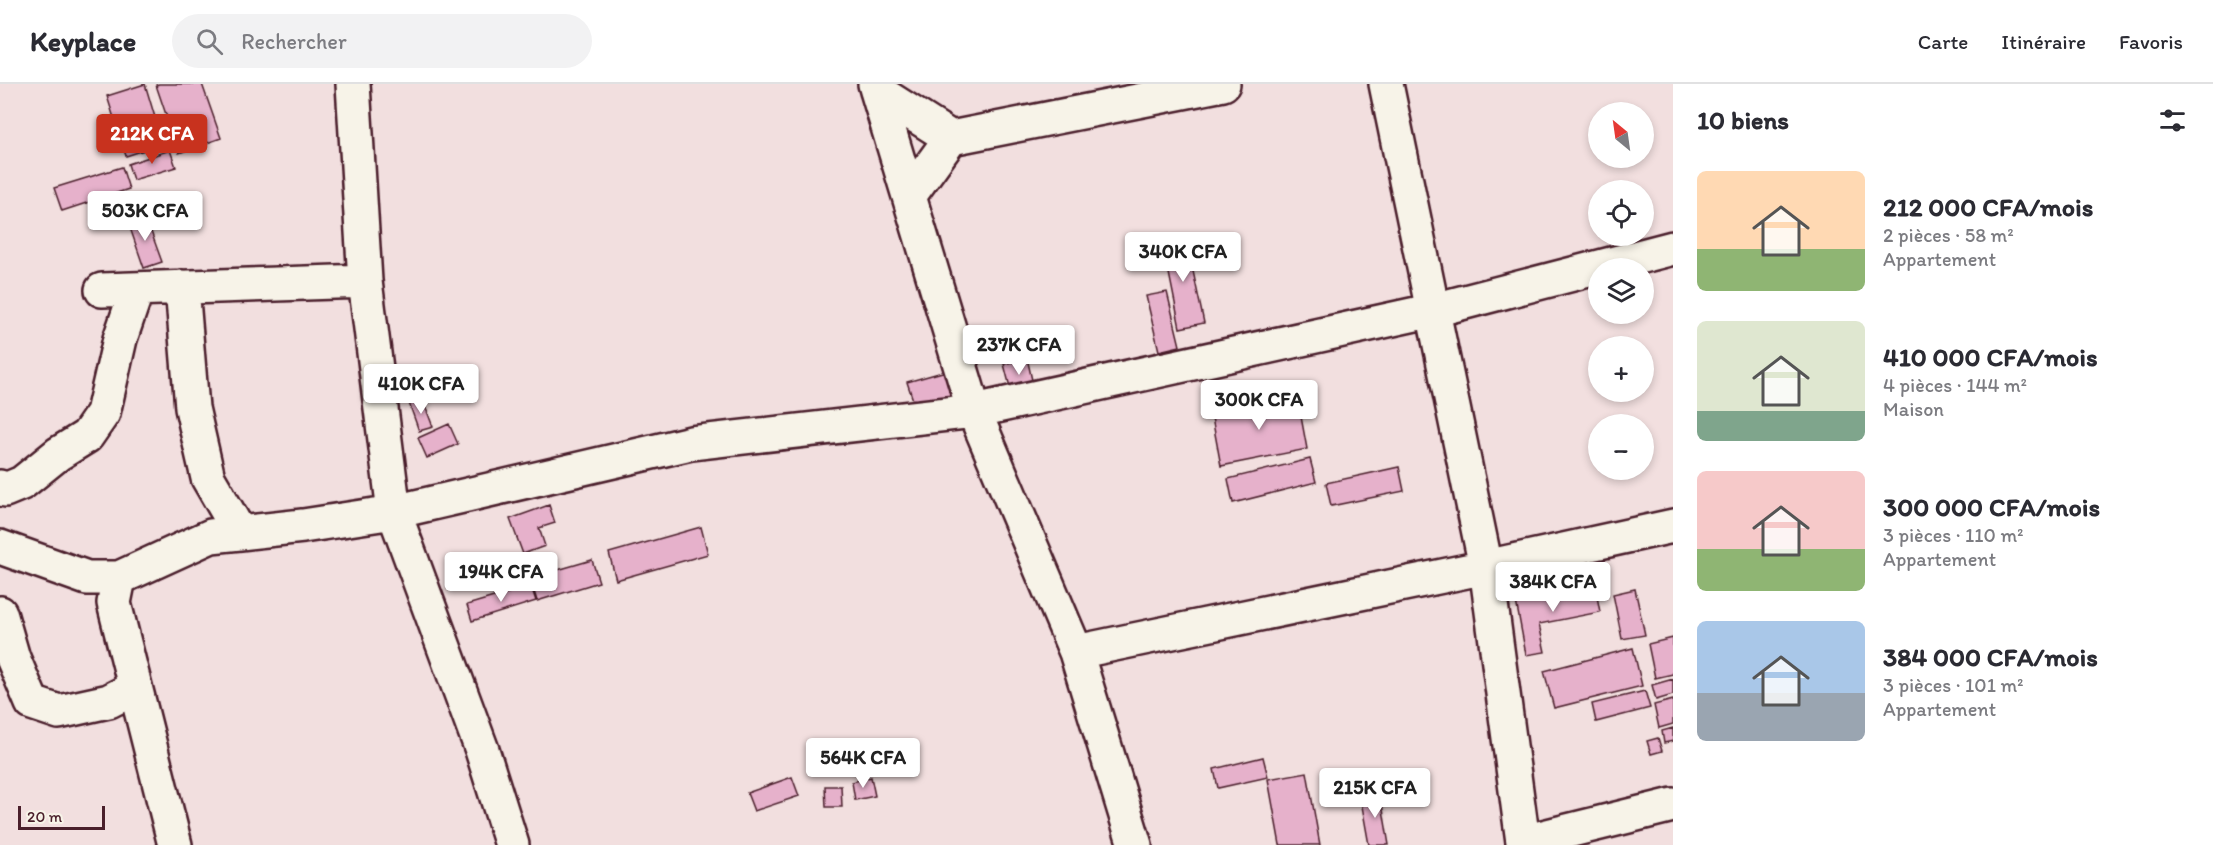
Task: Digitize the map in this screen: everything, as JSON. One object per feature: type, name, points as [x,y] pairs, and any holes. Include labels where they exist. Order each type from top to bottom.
[{"type":"street","points":[[353,84],[365,281],[394,512],[482,750],[512,845]]},
{"type":"street","points":[[909,196],[951,138],[1223,84]]},
{"type":"street","points":[[1386,84],[1486,567],[1520,844],[1673,805]]},
{"type":"street","points":[[876,88],[951,138]]},
{"type":"street","points":[[876,88],[974,411],[1076,652],[1135,845]]},
{"type":"street","points":[[0,547],[87,578],[119,578],[211,536],[303,526],[394,512],[691,443],[974,411],[1434,310],[1673,248]]},
{"type":"street","points":[[102,290],[365,281]]},
{"type":"street","points":[[182,287],[192,408],[208,478],[240,533]]},
{"type":"street","points":[[2,495],[22,483],[58,453],[87,436],[103,413],[117,348],[136,289]]},
{"type":"street","points":[[1076,652],[1673,526]]},
{"type":"street","points":[[119,578],[114,603],[175,845]]},
{"type":"street","points":[[0,613],[13,658],[32,703],[59,712],[109,701],[134,688]]},
{"type":"building","points":[[145,84],[163,144],[126,156],[107,96]]},
{"type":"building","points":[[202,84],[221,138],[179,153],[156,85]]},
{"type":"building","points":[[170,150],[176,167],[133,180],[128,164]]},
{"type":"building","points":[[122,167],[129,189],[62,211],[54,188]]},
{"type":"building","points":[[145,215],[162,262],[144,268],[128,222]]},
{"type":"building","points":[[1186,238],[1204,323],[1180,328],[1163,243]]},
{"type":"building","points":[[1167,292],[1180,346],[1159,351],[1146,296]]},
{"type":"building","points":[[1027,358],[1034,389],[1012,395],[1004,364]]},
{"type":"building","points":[[946,371],[954,395],[915,406],[907,382]]},
{"type":"building","points":[[1297,395],[1307,449],[1221,466],[1211,412]]},
{"type":"building","points":[[422,398],[433,427],[419,431],[409,403]]},
{"type":"building","points":[[449,424],[458,444],[427,458],[418,438]]},
{"type":"building","points":[[1310,459],[1316,482],[1233,503],[1228,479]]},
{"type":"building","points":[[1399,467],[1404,491],[1331,506],[1326,483]]},
{"type":"building","points":[[549,505],[555,523],[539,528],[545,546],[523,554],[510,519]]},
{"type":"building","points":[[701,527],[708,554],[616,580],[609,553]]},
{"type":"building","points":[[592,560],[599,582],[537,601],[530,578]]},
{"type":"building","points":[[531,586],[536,601],[472,621],[467,605]]},
{"type":"building","points":[[1595,586],[1600,612],[1539,624],[1545,652],[1526,655],[1516,601]]},
{"type":"building","points":[[1635,589],[1645,635],[1622,639],[1613,594]]},
{"type":"building","points":[[1673,638],[1673,674],[1655,678],[1648,644]]},
{"type":"building","points":[[1633,648],[1642,686],[1554,708],[1544,671]]},
{"type":"building","points":[[1673,679],[1673,695],[1656,700],[1652,685]]},
{"type":"building","points":[[1645,691],[1650,708],[1596,722],[1592,704]]},
{"type":"building","points":[[1673,700],[1673,724],[1659,728],[1654,705]]},
{"type":"building","points":[[1673,728],[1673,741],[1664,743],[1662,731]]},
{"type":"building","points":[[1658,738],[1662,751],[1651,754],[1647,741]]},
{"type":"building","points":[[1263,757],[1268,777],[1218,788],[1214,769]]},
{"type":"building","points":[[1307,772],[1320,845],[1280,845],[1268,779]]},
{"type":"building","points":[[792,777],[799,796],[754,811],[747,793]]},
{"type":"building","points":[[871,777],[875,796],[855,800],[852,782]]},
{"type":"building","points":[[825,786],[841,786],[842,807],[826,807]]},
{"type":"building","points":[[1380,792],[1389,845],[1369,845],[1360,795]]}]
